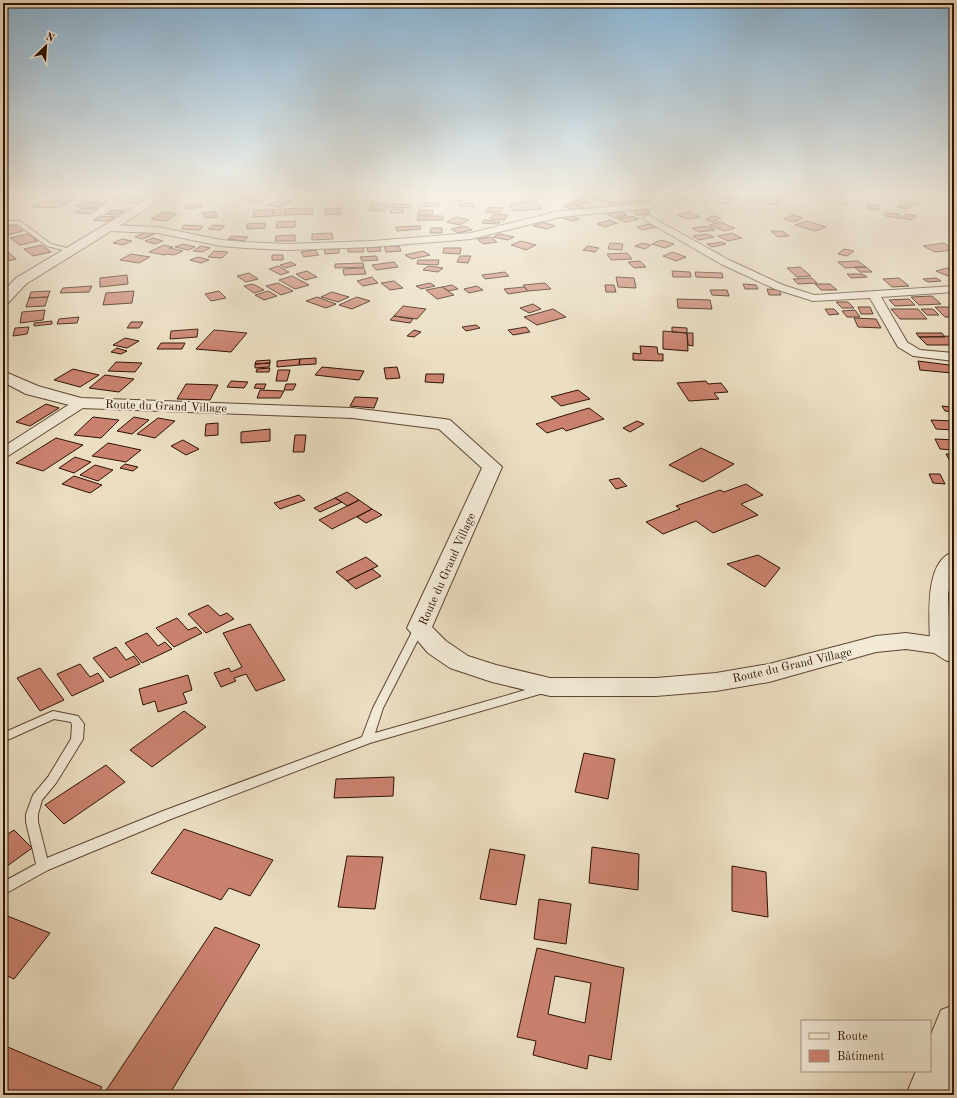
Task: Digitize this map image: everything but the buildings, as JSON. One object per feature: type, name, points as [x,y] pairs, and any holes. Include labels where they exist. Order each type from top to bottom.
[{"type":"street","points":[[3,300],[21,281],[78,246]]},
{"type":"street","points":[[272,246],[309,246]]},
{"type":"street","points":[[697,246],[725,262],[813,298],[954,289]]},
{"type":"street","points":[[874,294],[902,344],[917,353],[954,357]]},
{"type":"street","name":"Route du Grand Village","points":[[3,376],[32,390],[81,403],[352,413],[444,424],[492,467],[419,628],[437,647],[459,662],[492,673],[550,687],[656,687],[716,682],[769,673],[876,644],[906,641],[947,649]]},
{"type":"street","points":[[3,453],[81,403]]},
{"type":"street","points":[[947,649],[939,606],[941,586],[946,568],[954,557]]},
{"type":"street","points":[[935,1089],[954,1023]]},
{"type":"lane","points":[[54,246],[71,250]]},
{"type":"lane","points":[[366,740],[378,708],[419,628]]},
{"type":"lane","points":[[3,889],[42,866],[167,815],[366,740],[550,687]]},
{"type":"lane","points":[[3,738],[53,715],[74,719],[78,724],[76,739],[52,780],[37,798],[32,814],[32,822],[42,866]]}]
